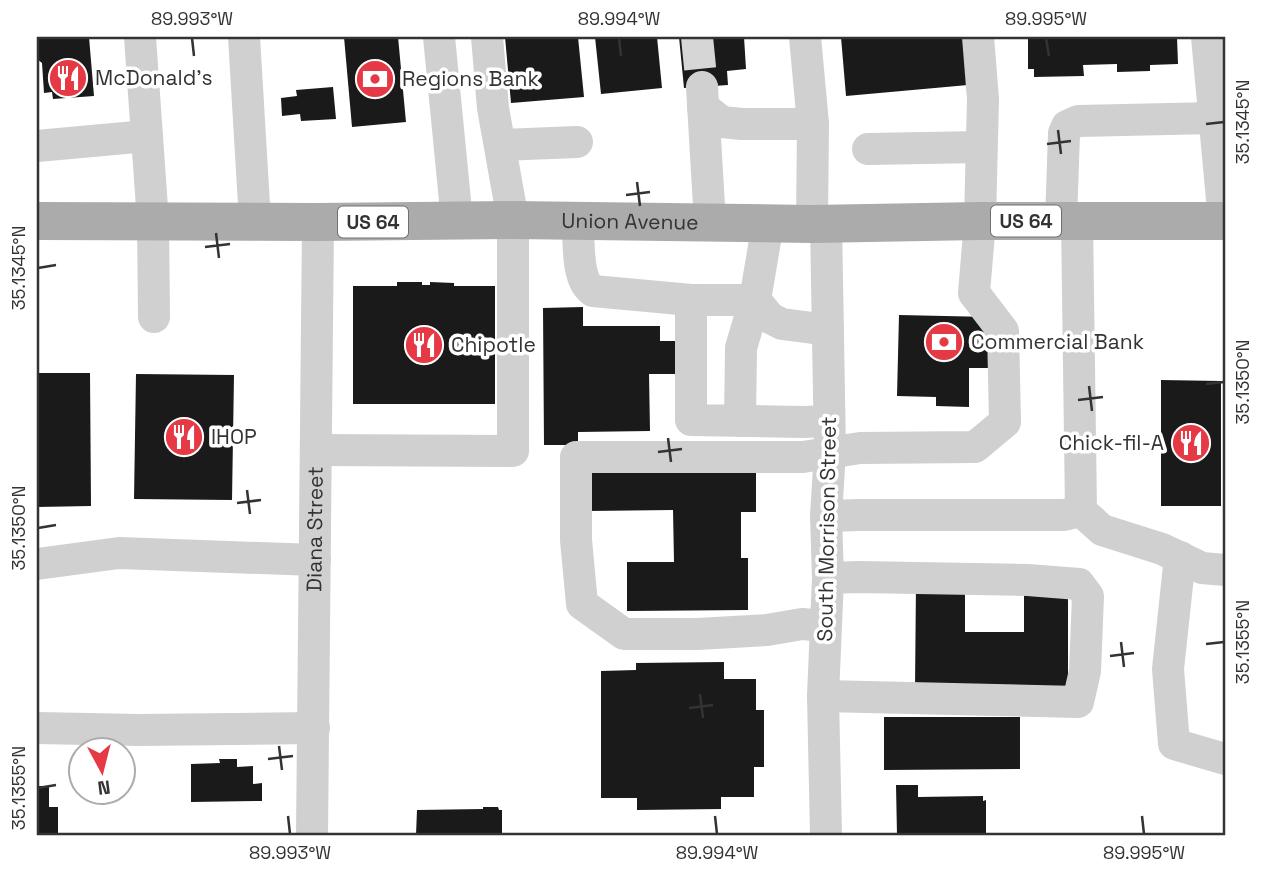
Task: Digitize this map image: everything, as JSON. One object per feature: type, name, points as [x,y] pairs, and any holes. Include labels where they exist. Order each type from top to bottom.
[{"type":"main road","name":"Union Avenue","points":[[37,221],[1225,221]]},
{"type":"street","points":[[140,37],[153,222],[154,317]]},
{"type":"street","points":[[244,37],[255,221]]},
{"type":"street","points":[[439,37],[457,221]]},
{"type":"street","points":[[316,450],[513,451],[513,220],[493,108],[487,37]]},
{"type":"street","name":"South Morrison Street","points":[[805,37],[828,330],[830,452],[826,516],[828,578],[824,696],[827,835]]},
{"type":"street","points":[[825,626],[802,624],[697,634],[624,634],[582,604],[576,540],[576,457],[803,457],[860,448],[975,447],[1006,422],[1003,331],[974,293],[983,99],[978,37]]},
{"type":"street","points":[[1207,37],[1225,221]]},
{"type":"street","points":[[710,222],[702,97],[722,122],[813,124]]},
{"type":"street","points":[[1214,118],[1077,121],[1067,126],[1064,133],[1081,511],[1102,530],[1162,549],[1202,568],[1225,569]]},
{"type":"street","points":[[37,146],[147,136]]},
{"type":"street","points":[[500,145],[577,142]]},
{"type":"street","points":[[868,149],[981,147]]},
{"type":"street","points":[[578,221],[581,268],[586,287],[593,292],[691,300],[755,300]]},
{"type":"street","name":"Diana Street","points":[[312,835],[318,222]]},
{"type":"street","points":[[740,421],[741,348],[755,300],[768,223]]},
{"type":"street","points":[[691,300],[691,420],[829,421]]},
{"type":"street","points":[[755,300],[770,318],[782,324],[828,330]]},
{"type":"street","points":[[826,516],[1064,515],[1081,511]]},
{"type":"street","points":[[37,564],[118,553],[315,560]]},
{"type":"street","points":[[1180,557],[1168,669],[1174,744],[1225,759]]},
{"type":"street","points":[[824,696],[1078,702],[1085,671],[1088,596],[1079,584],[1028,580],[828,578]]},
{"type":"street","points":[[37,728],[313,728]]},
{"type":"building","name":"McDonald's","points":[[37,37],[89,37],[94,96],[53,99],[52,92],[44,93],[42,63],[37,59]]},
{"type":"building","name":"Regions Bank","points":[[344,37],[398,37],[406,122],[352,127]]},
{"type":"building","points":[[505,37],[578,37],[584,97],[511,103]]},
{"type":"building","points":[[595,37],[657,37],[662,88],[601,94]]},
{"type":"building","points":[[679,37],[744,37],[746,69],[727,71],[728,85],[684,88]]},
{"type":"building","points":[[841,37],[964,37],[968,85],[846,96]]},
{"type":"building","points":[[1028,37],[1177,37],[1178,64],[1150,65],[1150,71],[1117,72],[1117,64],[1083,65],[1084,76],[1034,77],[1034,69],[1028,69]]},
{"type":"building","points":[[333,87],[336,119],[301,121],[300,114],[282,116],[281,98],[297,96],[296,90]]},
{"type":"building","name":"Chipotle","points":[[397,282],[495,286],[495,404],[353,404],[353,286],[397,286]]},
{"type":"building","points":[[583,307],[583,326],[660,326],[660,341],[679,341],[679,374],[649,374],[650,431],[578,432],[578,445],[544,445],[543,308]]},
{"type":"building","name":"Commercial Bank","points":[[899,315],[990,317],[989,368],[969,368],[969,407],[936,406],[936,397],[897,396]]},
{"type":"building","points":[[37,373],[90,373],[91,506],[37,507]]},
{"type":"building","name":"IHOP","points":[[136,374],[234,375],[232,500],[134,499]]},
{"type":"building","name":"Chick-fil-A","points":[[1161,380],[1221,381],[1221,506],[1161,506]]},
{"type":"building","points":[[756,461],[756,512],[741,512],[741,558],[748,558],[748,610],[627,611],[627,562],[674,562],[673,510],[588,511],[588,462]]},
{"type":"building","points":[[916,582],[965,582],[965,632],[1024,632],[1024,593],[1068,593],[1068,689],[915,688]]},
{"type":"building","points":[[724,662],[724,679],[756,679],[756,710],[764,710],[764,767],[754,767],[754,797],[721,797],[721,809],[637,810],[637,798],[601,798],[601,671],[636,670],[636,663]]},
{"type":"building","points":[[884,717],[1020,717],[1020,769],[884,770]]},
{"type":"building","points":[[219,759],[237,759],[237,767],[253,766],[253,784],[262,783],[262,801],[191,802],[191,764],[220,763]]},
{"type":"building","points":[[896,785],[918,785],[918,797],[983,796],[983,801],[986,800],[986,835],[897,835]]},
{"type":"building","points":[[37,786],[49,786],[49,807],[58,807],[58,835],[37,835]]},
{"type":"building","points":[[498,807],[502,810],[502,835],[416,835],[417,810]]},
{"type":"tunnel","points":[[697,37],[702,87]]},
{"type":"place","name":"McDonald's","points":[[68,78]]},
{"type":"place","name":"Regions Bank","points":[[375,79]]},
{"type":"place","name":"Commercial Bank","points":[[944,342]]},
{"type":"place","name":"Chipotle","points":[[424,345]]},
{"type":"place","name":"IHOP","points":[[184,437]]},
{"type":"place","name":"Chick-fil-A","points":[[1191,443]]}]
